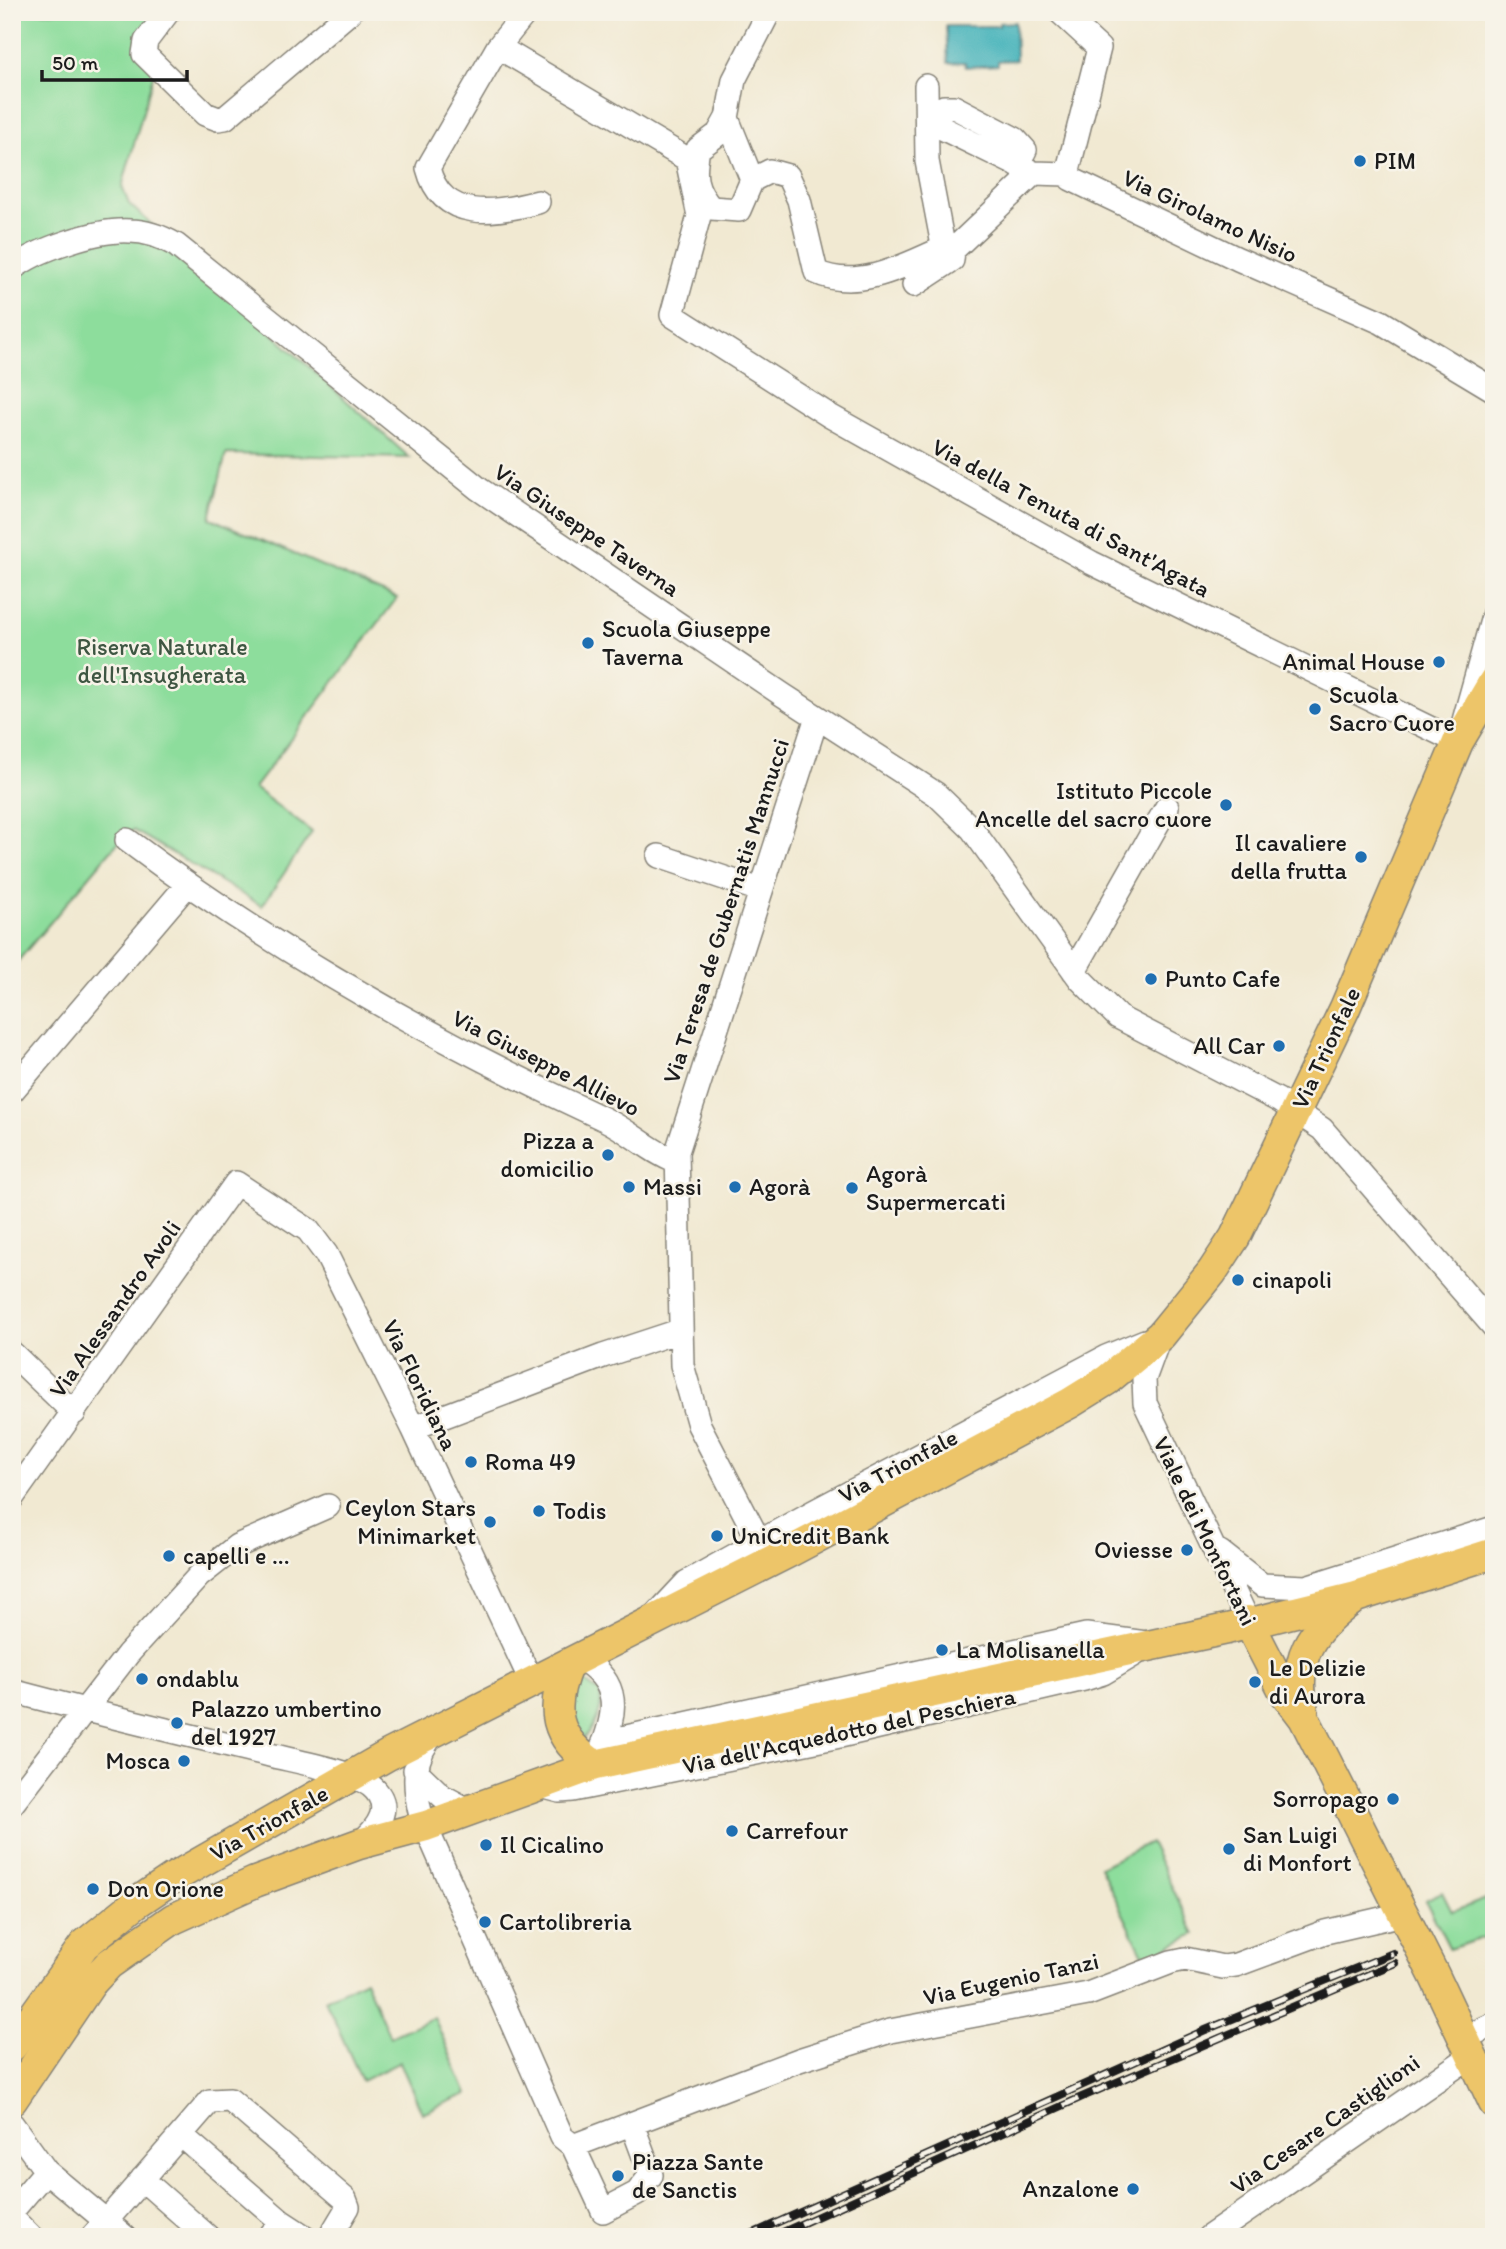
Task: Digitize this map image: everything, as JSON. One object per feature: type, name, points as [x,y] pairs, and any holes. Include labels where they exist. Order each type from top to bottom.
[{"type":"main road","name":"Via Trionfale","points":[[12,2046],[74,1957],[109,1924],[173,1878],[438,1729],[789,1552],[1070,1404],[1107,1380],[1161,1335],[1196,1293],[1235,1237],[1297,1111],[1384,920],[1458,741],[1494,681]]},
{"type":"main road","points":[[1458,741],[1494,714]]},
{"type":"main road","name":"Via dell'Acquedotto del Peschiera","points":[[359,1844],[426,1826],[537,1785],[599,1754],[1227,1629],[1248,1621],[1356,1597],[1492,1536]]},
{"type":"main road","name":"Viale dei Monfortani","points":[[1304,1718],[1298,1680],[1303,1654],[1323,1625],[1356,1597]]},
{"type":"main road","name":"Viale dei Monfortani","points":[[1248,1621],[1285,1693],[1304,1718],[1494,2103]]},
{"type":"main road","points":[[574,1661],[558,1700],[561,1731],[576,1752],[599,1754]]},
{"type":"main road","name":"Via Trionfale","points":[[12,2100],[91,1983],[138,1941],[173,1919],[225,1894],[359,1844]]},
{"type":"street","points":[[168,12],[146,41],[144,54],[205,114],[218,120],[225,118],[350,12]]},
{"type":"street","points":[[526,12],[498,47],[428,168],[432,182],[442,194],[472,212],[502,212],[538,202]]},
{"type":"street","points":[[779,15],[734,80],[727,118],[718,134],[698,149],[693,173],[697,191],[711,208],[739,211],[752,180],[771,171],[788,176],[799,200],[816,272],[824,276],[868,277],[949,248],[1025,169],[1068,174],[1099,48],[1060,12]]},
{"type":"street","name":"Via della Tenuta di Sant'Agata","points":[[498,47],[687,159],[699,216],[672,315],[830,416],[1092,563],[1458,741]]},
{"type":"street","points":[[914,285],[953,260],[949,248],[942,240],[927,161],[926,86]]},
{"type":"street","points":[[727,118],[752,180]]},
{"type":"street","name":"Via Girolamo Nisio","points":[[1068,174],[1073,181],[1238,259],[1381,322],[1494,390]]},
{"type":"street","name":"Via Giuseppe Taverna","points":[[12,269],[42,251],[114,232],[137,231],[166,239],[479,488],[817,717],[898,766],[955,810],[972,829],[1074,971],[1099,1001],[1118,1017],[1297,1111],[1342,1150],[1494,1327]]},
{"type":"street","name":"Via Trionfale","points":[[1458,741],[1494,613]]},
{"type":"street","name":"Via Teresa de Gubernatis Mannucci","points":[[677,1162],[682,1132],[817,717]]},
{"type":"street","points":[[1074,971],[1167,807]]},
{"type":"street","name":"Via Giuseppe Allievo","points":[[128,840],[187,885],[261,935],[450,1046],[605,1120],[659,1155],[677,1162]]},
{"type":"street","points":[[659,856],[760,890]]},
{"type":"street","points":[[12,1091],[187,885]]},
{"type":"street","points":[[677,1162],[679,1331],[682,1365],[699,1426],[760,1543]]},
{"type":"street","name":"Via Alessandro Avoli","points":[[12,1498],[236,1183]]},
{"type":"street","name":"Via Floridiana","points":[[236,1183],[303,1227],[317,1240],[413,1428],[532,1683]]},
{"type":"street","points":[[413,1428],[603,1356],[679,1331]]},
{"type":"street","name":"Via Trionfale","points":[[651,1620],[687,1582],[1106,1357],[1161,1335]]},
{"type":"street","name":"Viale dei Monfortani","points":[[1161,1335],[1142,1386],[1145,1403],[1248,1621]]},
{"type":"street","points":[[12,1353],[74,1413]]},
{"type":"street","points":[[12,1804],[140,1640],[219,1558],[266,1531],[328,1506]]},
{"type":"street","name":"Via dell'Acquedotto del Peschiera","points":[[1210,1543],[1258,1583],[1296,1588],[1317,1585],[1492,1536]]},
{"type":"street","name":"Via dell'Acquedotto del Peschiera","points":[[537,1785],[560,1791],[573,1790],[840,1736],[1095,1676],[1152,1644]]},
{"type":"street","points":[[574,1661],[606,1679],[612,1696],[612,1714],[599,1754]]},
{"type":"street","points":[[12,1691],[351,1777]]},
{"type":"street","points":[[438,1729],[424,1746],[415,1770],[416,1791],[426,1826],[562,2137],[573,2146],[603,2211],[637,2193],[651,2175],[632,2124],[573,2146]]},
{"type":"street","points":[[415,1770],[442,1796],[468,1810]]},
{"type":"street","name":"Via Trionfale","points":[[351,1777],[370,1785],[383,1805],[380,1823],[359,1844]]},
{"type":"street","name":"Via Eugenio Tanzi","points":[[632,2124],[799,2060],[890,2031],[1088,1994],[1145,1971],[1185,1959],[1223,1967],[1250,1962],[1325,1932],[1403,1914]]},
{"type":"street","name":"Via Cesare Castiglioni","points":[[1209,2237],[1467,2047],[1494,2024]]},
{"type":"street","points":[[99,2229],[210,2101],[230,2100],[345,2199],[348,2207],[330,2237]]},
{"type":"street","points":[[12,2124],[46,2171],[99,2229],[125,2237]]},
{"type":"street","points":[[181,2135],[276,2229],[304,2237]]},
{"type":"street","points":[[12,2211],[46,2171]]},
{"type":"street","points":[[142,2179],[208,2237]]},
{"type":"street","points":[[12,2218],[32,2237]]},
{"type":"green space","name":"Riserva Naturale dell'Insugherata","points":[[12,12],[156,12],[153,76],[122,187],[129,204],[410,458],[226,454],[210,518],[397,598],[254,788],[312,832],[262,906],[133,830],[113,848],[12,968]]},
{"type":"green space","points":[[580,1678],[600,1693],[601,1701],[596,1720],[581,1743],[572,1710]]},
{"type":"green space","points":[[1150,1842],[1195,1934],[1145,1959],[1100,1867]]},
{"type":"green space","points":[[1442,1892],[1452,1912],[1494,1896],[1494,1934],[1450,1949],[1425,1900]]},
{"type":"green space","points":[[365,1980],[390,2037],[434,2017],[467,2094],[422,2113],[400,2062],[362,2081],[325,2000]]},
{"type":"water","points":[[1015,22],[1016,60],[998,61],[998,65],[966,67],[965,62],[948,63],[946,26],[999,26],[999,23]]},
{"type":"railway","points":[[745,2237],[1203,2031],[1393,1953]]},
{"type":"railway","points":[[772,2237],[1082,2097],[1395,1963]]},
{"type":"place","name":"PIM","points":[[1360,161]]},
{"type":"place","name":"Scuola Giuseppe Taverna","points":[[588,643]]},
{"type":"place","name":"Animal House","points":[[1439,662]]},
{"type":"place","name":"Scuola Sacro Cuore","points":[[1315,709]]},
{"type":"place","name":"Istituto Piccole Ancelle del sacro cuore","points":[[1226,805]]},
{"type":"place","name":"Il cavaliere della frutta","points":[[1361,857]]},
{"type":"place","name":"Punto Cafe","points":[[1151,979]]},
{"type":"place","name":"All Car","points":[[1279,1046]]},
{"type":"place","name":"Pizza a domicilio","points":[[608,1155]]},
{"type":"place","name":"Massi","points":[[629,1187]]},
{"type":"place","name":"Agorà","points":[[735,1187]]},
{"type":"place","name":"Agorà Supermercati","points":[[852,1188]]},
{"type":"place","name":"cinapoli","points":[[1238,1280]]},
{"type":"place","name":"Roma 49","points":[[471,1462]]},
{"type":"place","name":"Todis","points":[[539,1511]]},
{"type":"place","name":"Ceylon Stars Minimarket","points":[[490,1522]]},
{"type":"place","name":"UniCredit Bank","points":[[717,1536]]},
{"type":"place","name":"Oviesse","points":[[1187,1550]]},
{"type":"place","name":"capelli e ...","points":[[169,1556]]},
{"type":"place","name":"La Molisanella","points":[[942,1650]]},
{"type":"place","name":"ondablu","points":[[142,1679]]},
{"type":"place","name":"Le Delizie di Aurora","points":[[1255,1682]]},
{"type":"place","name":"Palazzo umbertino del 1927","points":[[177,1723]]},
{"type":"place","name":"Mosca","points":[[184,1761]]},
{"type":"place","name":"Sorropago","points":[[1393,1799]]},
{"type":"place","name":"Carrefour","points":[[732,1831]]},
{"type":"place","name":"Il Cicalino","points":[[486,1845]]},
{"type":"place","name":"San Luigi di Monfort","points":[[1229,1849]]},
{"type":"place","name":"Don Orione","points":[[93,1889]]},
{"type":"place","name":"Cartolibreria","points":[[485,1922]]},
{"type":"place","name":"Piazza Sante de Sanctis","points":[[618,2176]]},
{"type":"place","name":"Anzalone","points":[[1133,2189]]}]
